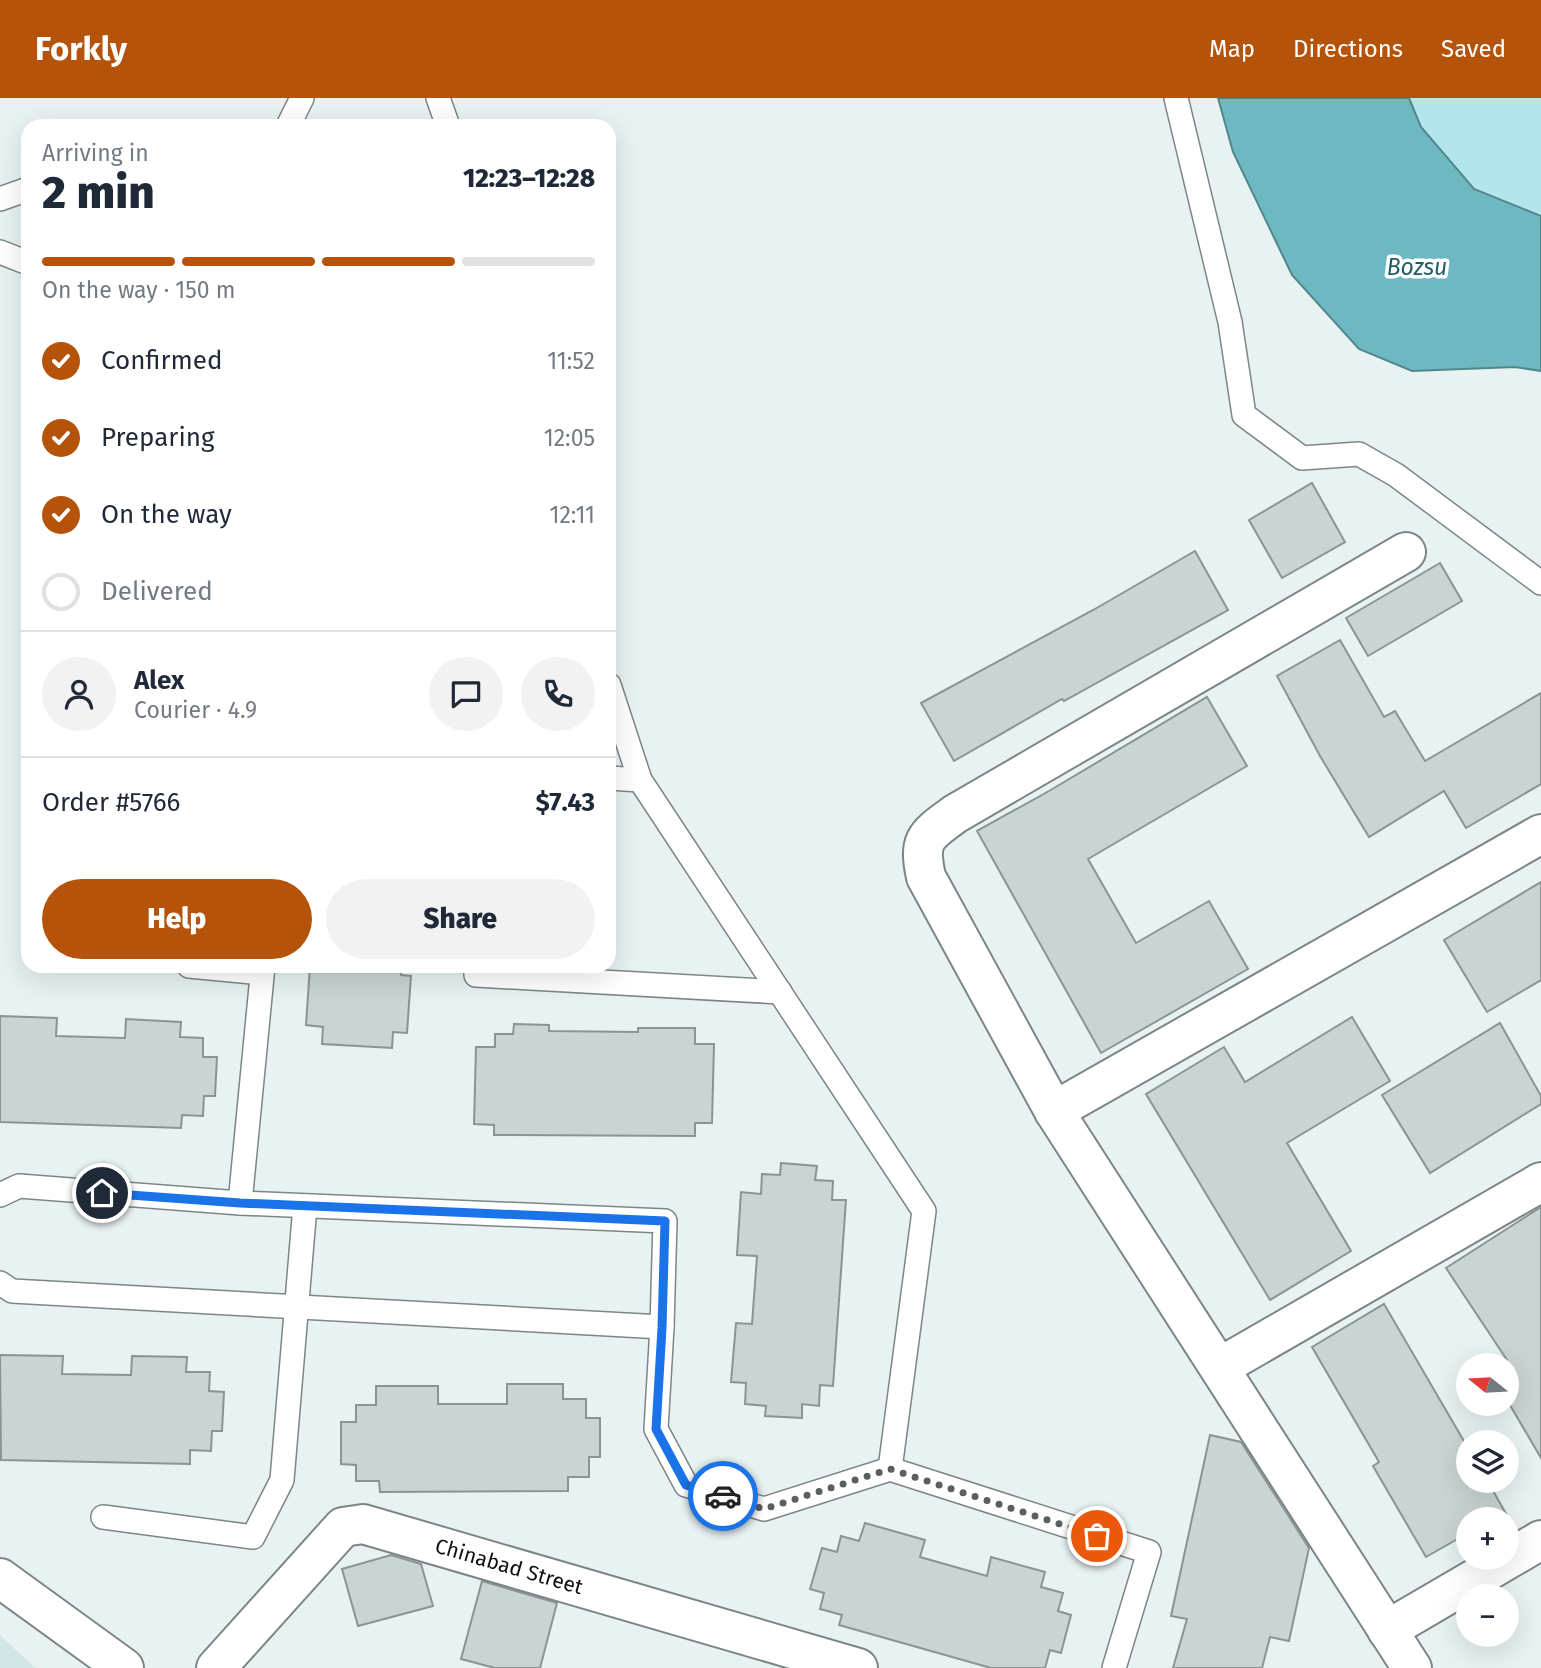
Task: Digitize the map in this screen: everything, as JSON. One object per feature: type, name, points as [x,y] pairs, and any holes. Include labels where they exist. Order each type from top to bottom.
[{"type":"street","points":[[1406,552],[955,814],[935,828],[923,844],[922,857],[926,877],[1054,1111],[1412,1668]]},
{"type":"street","points":[[1054,1111],[1541,834]]},
{"type":"street","points":[[1220,1367],[1541,1182]]},
{"type":"street","name":"Chinabad Street","points":[[216,1668],[343,1527],[363,1524],[858,1668]]},
{"type":"street","points":[[1387,1630],[1541,1540]]},
{"type":"street","points":[[0,1578],[124,1668]]},
{"type":"lane","points":[[292,119],[302,98]]},
{"type":"lane","points":[[438,98],[445,119]]},
{"type":"lane","points":[[1176,98],[1230,322],[1244,415],[1302,458],[1359,454],[1396,475],[1541,583]]},
{"type":"lane","points":[[0,199],[21,192]]},
{"type":"lane","points":[[0,252],[21,260]]},
{"type":"lane","points":[[616,706],[640,780],[924,1211],[890,1469]]},
{"type":"lane","points":[[616,778],[640,780]]},
{"type":"lane","points":[[240,1203],[262,973]]},
{"type":"lane","points":[[476,973],[780,992]]},
{"type":"lane","points":[[0,1195],[19,1186],[240,1203],[665,1221],[656,1429],[686,1485],[764,1509],[890,1469],[1149,1552],[1114,1668]]},
{"type":"lane","points":[[103,1517],[253,1537],[282,1480],[305,1206]]},
{"type":"lane","points":[[0,1283],[12,1291],[662,1328]]},
{"type":"shaded area","points":[[1409,98],[1541,98],[1541,216],[1474,189],[1421,127]]},
{"type":"shaded area","points":[[0,1635],[35,1668],[0,1668]]},
{"type":"water","name":"Bozsu","points":[[1218,98],[1409,98],[1421,127],[1474,189],[1541,216],[1541,371],[1515,367],[1412,371],[1359,349],[1292,275],[1233,152]]},
{"type":"building","points":[[1312,483],[1345,542],[1282,578],[1249,520]]},
{"type":"building","points":[[1195,551],[1228,610],[1064,701],[1062,699],[954,761],[921,703],[1095,609]]},
{"type":"building","points":[[1440,563],[1462,601],[1368,656],[1346,618]]},
{"type":"building","points":[[1340,640],[1384,717],[1395,711],[1425,761],[1541,693],[1541,784],[1466,828],[1444,791],[1369,837],[1320,756],[1277,676]]},
{"type":"building","points":[[1207,697],[1247,766],[1088,859],[1136,943],[1209,901],[1248,969],[1101,1053],[977,831]]},
{"type":"building","points":[[1541,882],[1541,980],[1487,1012],[1444,940]]},
{"type":"building","points":[[310,973],[401,973],[411,976],[407,1033],[393,1032],[392,1048],[322,1044],[323,1027],[306,1025]]},
{"type":"building","points":[[0,1016],[57,1018],[56,1036],[125,1038],[126,1019],[181,1022],[180,1037],[203,1038],[203,1057],[217,1057],[215,1096],[204,1096],[203,1116],[182,1115],[181,1128],[0,1122]]},
{"type":"building","points":[[1352,1017],[1390,1081],[1287,1143],[1351,1251],[1270,1300],[1146,1094],[1224,1047],[1245,1082]]},
{"type":"building","points":[[1500,1023],[1541,1096],[1541,1104],[1430,1173],[1382,1095]]},
{"type":"building","points":[[514,1024],[549,1025],[549,1031],[638,1032],[638,1028],[695,1028],[695,1044],[714,1044],[712,1123],[695,1123],[695,1136],[494,1135],[494,1125],[474,1124],[476,1047],[495,1047],[495,1034],[513,1034]]},
{"type":"building","points":[[781,1163],[817,1166],[815,1180],[833,1181],[832,1200],[846,1200],[833,1386],[820,1385],[819,1406],[802,1404],[802,1418],[765,1416],[766,1406],[745,1404],[746,1383],[731,1382],[736,1323],[752,1324],[757,1256],[737,1255],[741,1192],[761,1194],[762,1174],[780,1175]]},
{"type":"building","points":[[1541,1207],[1541,1458],[1516,1416],[1519,1416],[1519,1353],[1502,1353],[1446,1268]]},
{"type":"building","points":[[1384,1304],[1458,1430],[1456,1493],[1494,1493],[1502,1507],[1456,1507],[1456,1540],[1426,1557],[1373,1466],[1379,1462],[1312,1347]]},
{"type":"building","points":[[0,1355],[63,1356],[62,1374],[131,1375],[132,1356],[187,1357],[186,1372],[210,1372],[209,1391],[224,1392],[222,1431],[212,1431],[211,1451],[190,1450],[190,1464],[1,1460]]},
{"type":"building","points":[[507,1384],[563,1384],[563,1399],[586,1399],[586,1418],[600,1418],[600,1457],[589,1457],[589,1477],[568,1477],[568,1491],[380,1492],[379,1481],[356,1481],[356,1465],[341,1464],[341,1422],[356,1422],[356,1405],[376,1405],[376,1386],[438,1386],[438,1404],[507,1404]]},
{"type":"building","points":[[1210,1435],[1241,1442],[1309,1548],[1289,1641],[1270,1637],[1262,1668],[1173,1668],[1187,1619],[1171,1616]]},
{"type":"building","points":[[865,1523],[925,1540],[920,1557],[987,1576],[991,1557],[1045,1572],[1041,1587],[1063,1593],[1058,1611],[1071,1615],[1061,1653],[1050,1650],[1045,1668],[991,1668],[839,1625],[842,1615],[820,1609],[824,1593],[810,1589],[822,1548],[837,1552],[841,1536],[859,1541]]},
{"type":"building","points":[[391,1555],[421,1564],[433,1606],[358,1626],[342,1569]]},
{"type":"building","points":[[482,1581],[557,1603],[540,1668],[495,1668],[461,1659]]},
{"type":"way so far","points":[[723,1496],[764,1509],[890,1469],[1097,1536]]},
{"type":"route","points":[[102,1193],[240,1203],[665,1221],[656,1429],[686,1485],[723,1496]]}]
